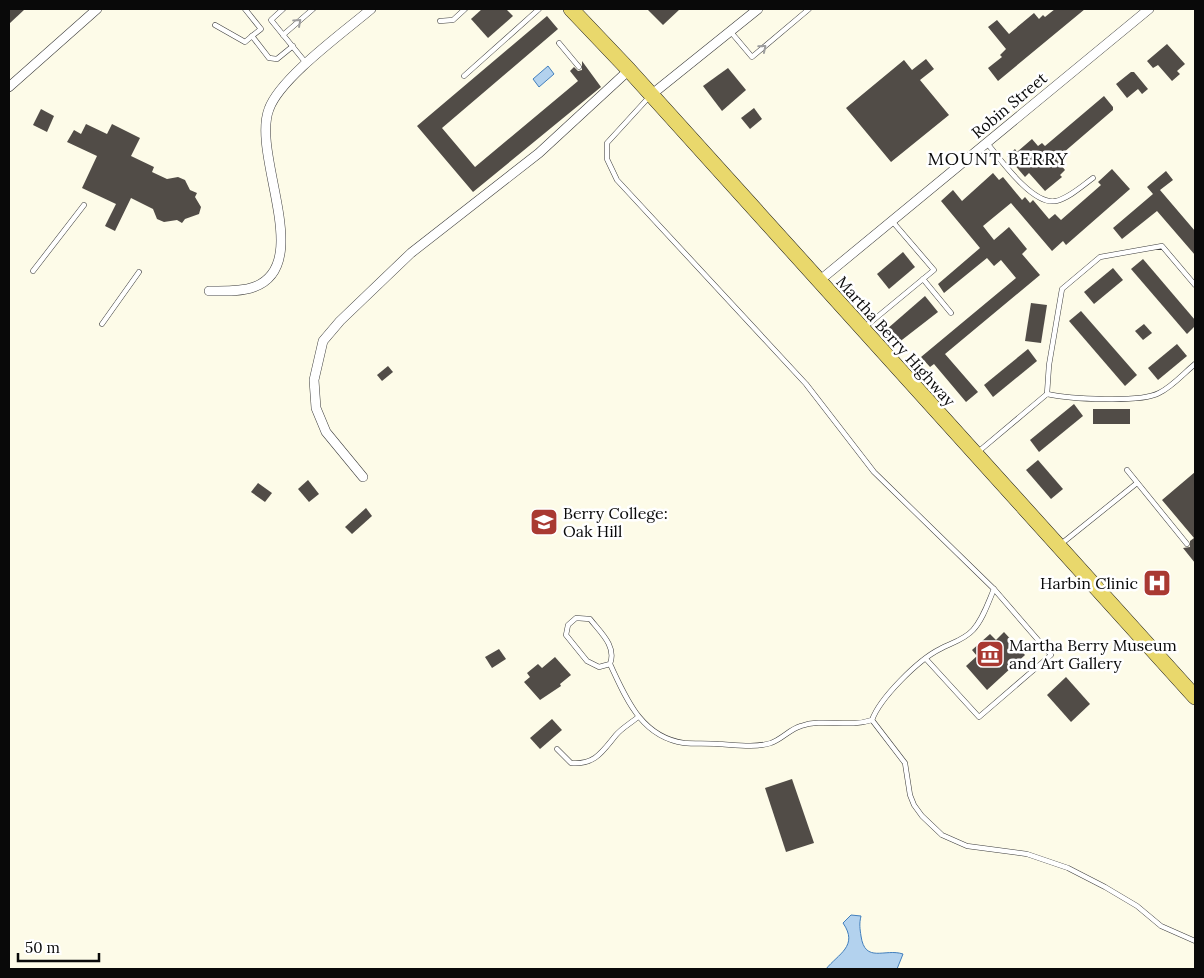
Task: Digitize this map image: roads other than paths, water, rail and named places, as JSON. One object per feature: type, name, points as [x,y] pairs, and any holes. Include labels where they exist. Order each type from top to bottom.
[{"type":"main road","name":"Martha Berry Highway","points":[[571,9],[629,70],[1195,697]]},
{"type":"street","points":[[9,87],[97,9]]},
{"type":"street","points":[[209,292],[246,288],[259,284],[268,276],[280,257],[282,236],[267,150],[265,122],[269,109],[279,90],[371,9]]},
{"type":"street","name":"Robin Street","points":[[819,281],[1149,9]]},
{"type":"street","points":[[651,95],[755,10]]},
{"type":"street","points":[[363,477],[326,432],[316,408],[314,380],[323,340],[411,253],[539,153],[629,70]]},
{"type":"lane","points":[[245,9],[261,29]]},
{"type":"lane","points":[[216,25],[245,42],[283,9]]},
{"type":"lane","points":[[283,36],[313,9]]},
{"type":"lane","points":[[440,21],[453,20],[465,9]]},
{"type":"lane","points":[[464,76],[539,9]]},
{"type":"lane","points":[[730,31],[752,57],[809,9]]},
{"type":"lane","points":[[271,20],[307,64]]},
{"type":"lane","points":[[252,36],[272,59],[277,59],[293,46]]},
{"type":"lane","points":[[559,43],[578,67]]},
{"type":"lane","points":[[651,95],[607,143],[607,159],[617,180],[806,384],[874,472],[983,576],[1051,655],[979,717],[926,659]]},
{"type":"lane","points":[[987,143],[1020,182],[1045,199],[1059,200],[1093,178]]},
{"type":"lane","points":[[33,271],[84,205]]},
{"type":"lane","points":[[863,329],[934,270],[892,221]]},
{"type":"lane","points":[[975,454],[1048,394],[1049,365],[1062,289],[1100,257],[1162,246],[1195,285]]},
{"type":"lane","points":[[102,324],[139,272]]},
{"type":"lane","points":[[923,279],[951,313]]},
{"type":"lane","points":[[1048,394],[1071,398],[1142,398],[1160,393],[1195,364]]},
{"type":"lane","points":[[1127,470],[1187,544]]},
{"type":"lane","points":[[1058,546],[1137,483]]},
{"type":"lane","points":[[610,664],[599,668],[587,661],[566,635],[568,624],[576,618],[590,619],[610,645],[612,659],[610,664],[629,704],[638,717],[658,733],[683,743],[749,745],[778,741],[800,726],[816,723],[858,725],[872,720],[886,697],[926,659],[972,631],[994,589]]},
{"type":"lane","points":[[557,749],[571,763],[590,762],[605,751],[617,734],[638,717]]},
{"type":"lane","points":[[872,720],[905,763],[910,795],[914,805],[922,816],[942,835],[967,846],[1027,854],[1068,868],[1129,901],[1161,926],[1195,941]]},
{"type":"water","points":[[548,66],[554,74],[539,87],[533,79]]},
{"type":"water","points":[[851,915],[861,916],[861,936],[863,945],[867,950],[877,953],[903,954],[897,969],[826,969],[848,944],[849,938],[843,923]]},
{"type":"place","name":"Berry College: Oak Hill","points":[[544,522]]},
{"type":"place","name":"Harbin Clinic","points":[[1157,583]]},
{"type":"place","name":"Martha Berry Museum and Art Gallery","points":[[990,654]]},
{"type":"district","name":"MOUNT BERRY","points":[[998,159]]}]
